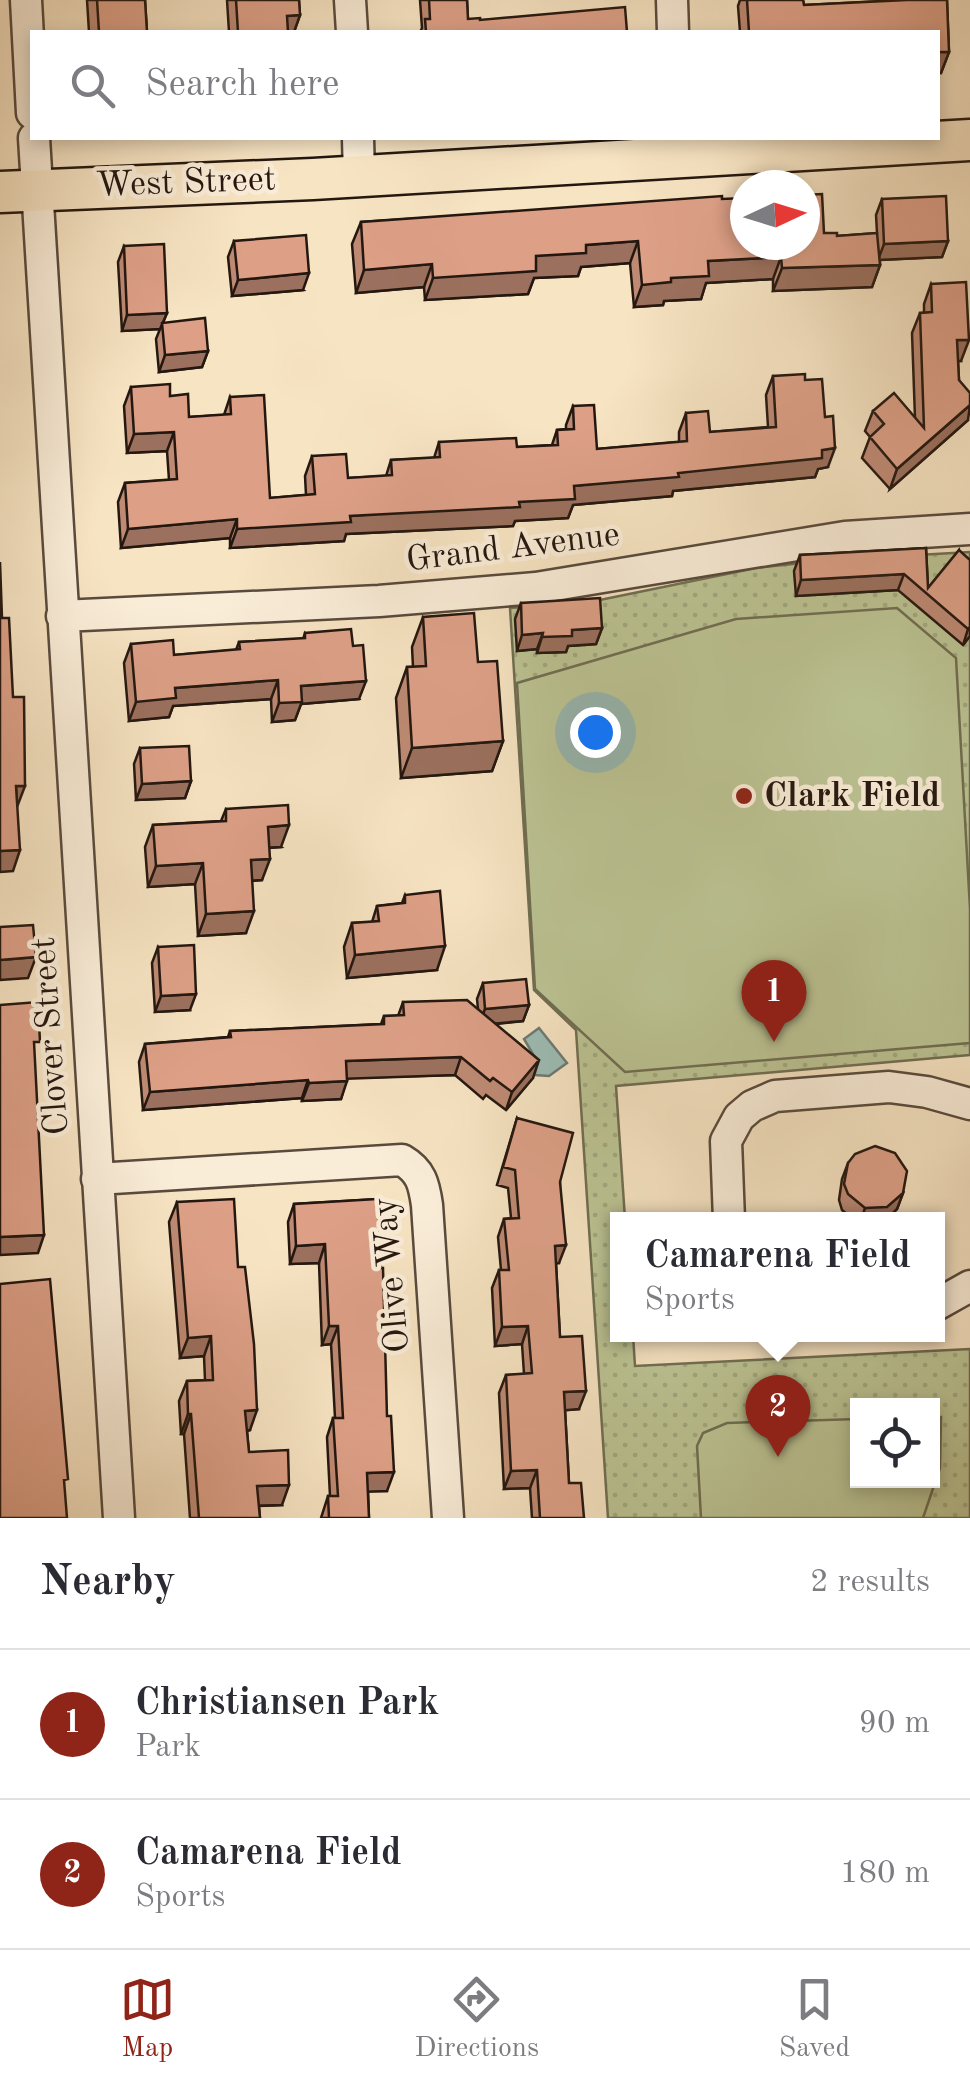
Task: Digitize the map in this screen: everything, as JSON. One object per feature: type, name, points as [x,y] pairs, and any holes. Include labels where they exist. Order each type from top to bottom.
[{"type":"main road","name":"West Street","points":[[18,191],[358,157],[970,140]]},
{"type":"street","points":[[26,0],[30,75]]},
{"type":"street","points":[[350,0],[352,30]]},
{"type":"street","points":[[672,0],[674,30]]},
{"type":"street","name":"Clover Street","points":[[33,140],[18,191],[62,616],[118,1518]]},
{"type":"street","name":"Grand Avenue","points":[[62,616],[379,601],[536,588],[845,537],[970,529]]},
{"type":"street","points":[[728,1212],[726,1140],[739,1118],[752,1106],[775,1096],[889,1087],[970,1104]]},
{"type":"street","name":"Olive Way","points":[[97,1179],[402,1160],[416,1168],[427,1205],[448,1518]]},
{"type":"street","points":[[945,1300],[970,1286]]},
{"type":"green space","name":"Clark Field","points":[[970,552],[970,1055],[616,1086],[625,1212],[610,1212],[610,1342],[633,1342],[635,1366],[970,1349],[970,1518],[608,1518],[576,1030],[534,990],[510,608],[590,602],[756,568]]},
{"type":"green space","name":"Clark Field","points":[[897,608],[956,658],[970,909],[970,1043],[625,1072],[535,989],[517,683],[736,619]]},
{"type":"green space","points":[[850,1419],[850,1488],[933,1488],[923,1518],[701,1518],[697,1446],[703,1433],[727,1423]]},
{"type":"water","points":[[539,1028],[567,1063],[549,1076],[535,1075],[536,1059],[524,1039]]},
{"type":"building","points":[[97,0],[145,0],[147,30],[99,30]]},
{"type":"building","points":[[236,0],[299,0],[300,15],[287,16],[288,30],[238,30]]},
{"type":"building","points":[[429,0],[467,0],[468,19],[480,20],[625,7],[627,30],[426,30],[425,19],[430,19]]},
{"type":"building","points":[[747,0],[803,0],[804,5],[947,0],[949,52],[940,52],[940,30],[749,30]]},
{"type":"building","points":[[820,194],[824,233],[877,233],[880,265],[782,268],[781,260],[820,260]]},
{"type":"building","points":[[946,196],[948,241],[884,244],[882,199]]},
{"type":"building","points":[[730,199],[730,260],[708,261],[709,276],[671,278],[671,282],[642,285],[638,241],[586,245],[586,253],[536,256],[536,271],[433,278],[432,264],[364,270],[361,222]]},
{"type":"building","points":[[306,235],[309,273],[238,280],[234,241]]},
{"type":"building","points":[[164,244],[167,313],[127,315],[124,246]]},
{"type":"building","points":[[966,282],[969,340],[957,340],[959,380],[970,393],[970,405],[897,469],[870,437],[884,424],[873,411],[894,393],[924,428],[920,313],[932,312],[931,284]]},
{"type":"building","points":[[205,318],[208,351],[165,355],[162,323]]},
{"type":"building","points":[[805,374],[805,380],[822,379],[825,417],[833,416],[835,448],[822,450],[822,458],[574,486],[575,499],[519,502],[520,507],[350,516],[351,522],[237,529],[237,519],[128,529],[125,483],[177,479],[174,432],[134,434],[131,387],[170,384],[170,396],[188,394],[189,417],[231,414],[230,397],[264,395],[270,498],[315,494],[312,456],[346,454],[348,478],[392,475],[391,460],[440,457],[439,442],[516,438],[517,447],[558,445],[557,430],[574,429],[573,406],[594,405],[597,449],[687,441],[686,413],[708,411],[710,432],[776,427],[773,376]]},
{"type":"building","points":[[926,548],[928,588],[959,550],[970,560],[968,629],[904,574],[801,580],[800,555]]},
{"type":"building","points":[[0,562],[2,618],[9,618],[13,697],[24,697],[25,786],[16,786],[20,850],[0,851]]},
{"type":"building","points":[[600,598],[602,628],[572,630],[572,636],[522,635],[521,603]]},
{"type":"building","points":[[474,613],[478,662],[497,661],[503,741],[412,748],[407,667],[426,666],[423,617]]},
{"type":"building","points":[[351,629],[353,646],[363,645],[366,681],[301,686],[302,702],[279,703],[278,680],[175,688],[176,698],[136,702],[131,644],[173,640],[174,655],[240,649],[239,642],[305,638],[305,633]]},
{"type":"building","points":[[189,746],[191,781],[142,784],[140,748]]},
{"type":"building","points":[[288,805],[289,825],[268,827],[270,859],[251,860],[254,911],[206,914],[203,863],[156,866],[153,825],[226,821],[226,809]]},
{"type":"building","points":[[440,891],[445,946],[355,955],[352,923],[379,921],[377,906],[405,903],[405,895]]},
{"type":"building","points":[[33,925],[36,957],[0,960],[0,927]]},
{"type":"building","points":[[194,945],[196,994],[161,996],[158,947]]},
{"type":"building","points":[[526,979],[529,1005],[485,1009],[483,983]]},
{"type":"building","points":[[467,1000],[539,1060],[512,1092],[493,1078],[490,1081],[461,1057],[346,1061],[347,1081],[308,1080],[150,1092],[145,1044],[231,1037],[230,1031],[384,1024],[384,1016],[404,1015],[403,1002]]},
{"type":"building","points":[[38,1002],[40,1042],[34,1042],[44,1235],[0,1237],[0,1005]]},
{"type":"building","points":[[517,1118],[573,1133],[560,1182],[566,1245],[555,1246],[560,1337],[582,1336],[586,1391],[564,1392],[569,1483],[581,1483],[584,1518],[540,1518],[537,1470],[511,1471],[506,1375],[532,1373],[528,1326],[502,1327],[499,1270],[509,1270],[504,1219],[519,1218],[515,1170],[503,1167]]},
{"type":"building","points":[[875,1146],[895,1153],[907,1171],[903,1193],[887,1207],[865,1208],[848,1194],[844,1184],[848,1163],[855,1154]]},
{"type":"building","points":[[234,1199],[238,1267],[245,1267],[254,1344],[257,1410],[245,1411],[249,1452],[288,1450],[289,1485],[257,1486],[260,1518],[199,1518],[187,1381],[213,1380],[211,1336],[188,1338],[177,1202]]},
{"type":"building","points":[[377,1199],[387,1416],[391,1416],[394,1472],[367,1473],[369,1518],[329,1518],[328,1496],[338,1496],[333,1418],[343,1418],[338,1326],[329,1326],[325,1244],[296,1246],[294,1204]]},
{"type":"building","points":[[50,1279],[68,1479],[64,1480],[67,1518],[0,1518],[0,1284]]},
{"type":"place","name":"Clark Field","points":[[744,796]]},
{"type":"place","name":"Christiansen Park","points":[[774,1042]]},
{"type":"place","name":"Camarena Field","points":[[778,1457]]}]
